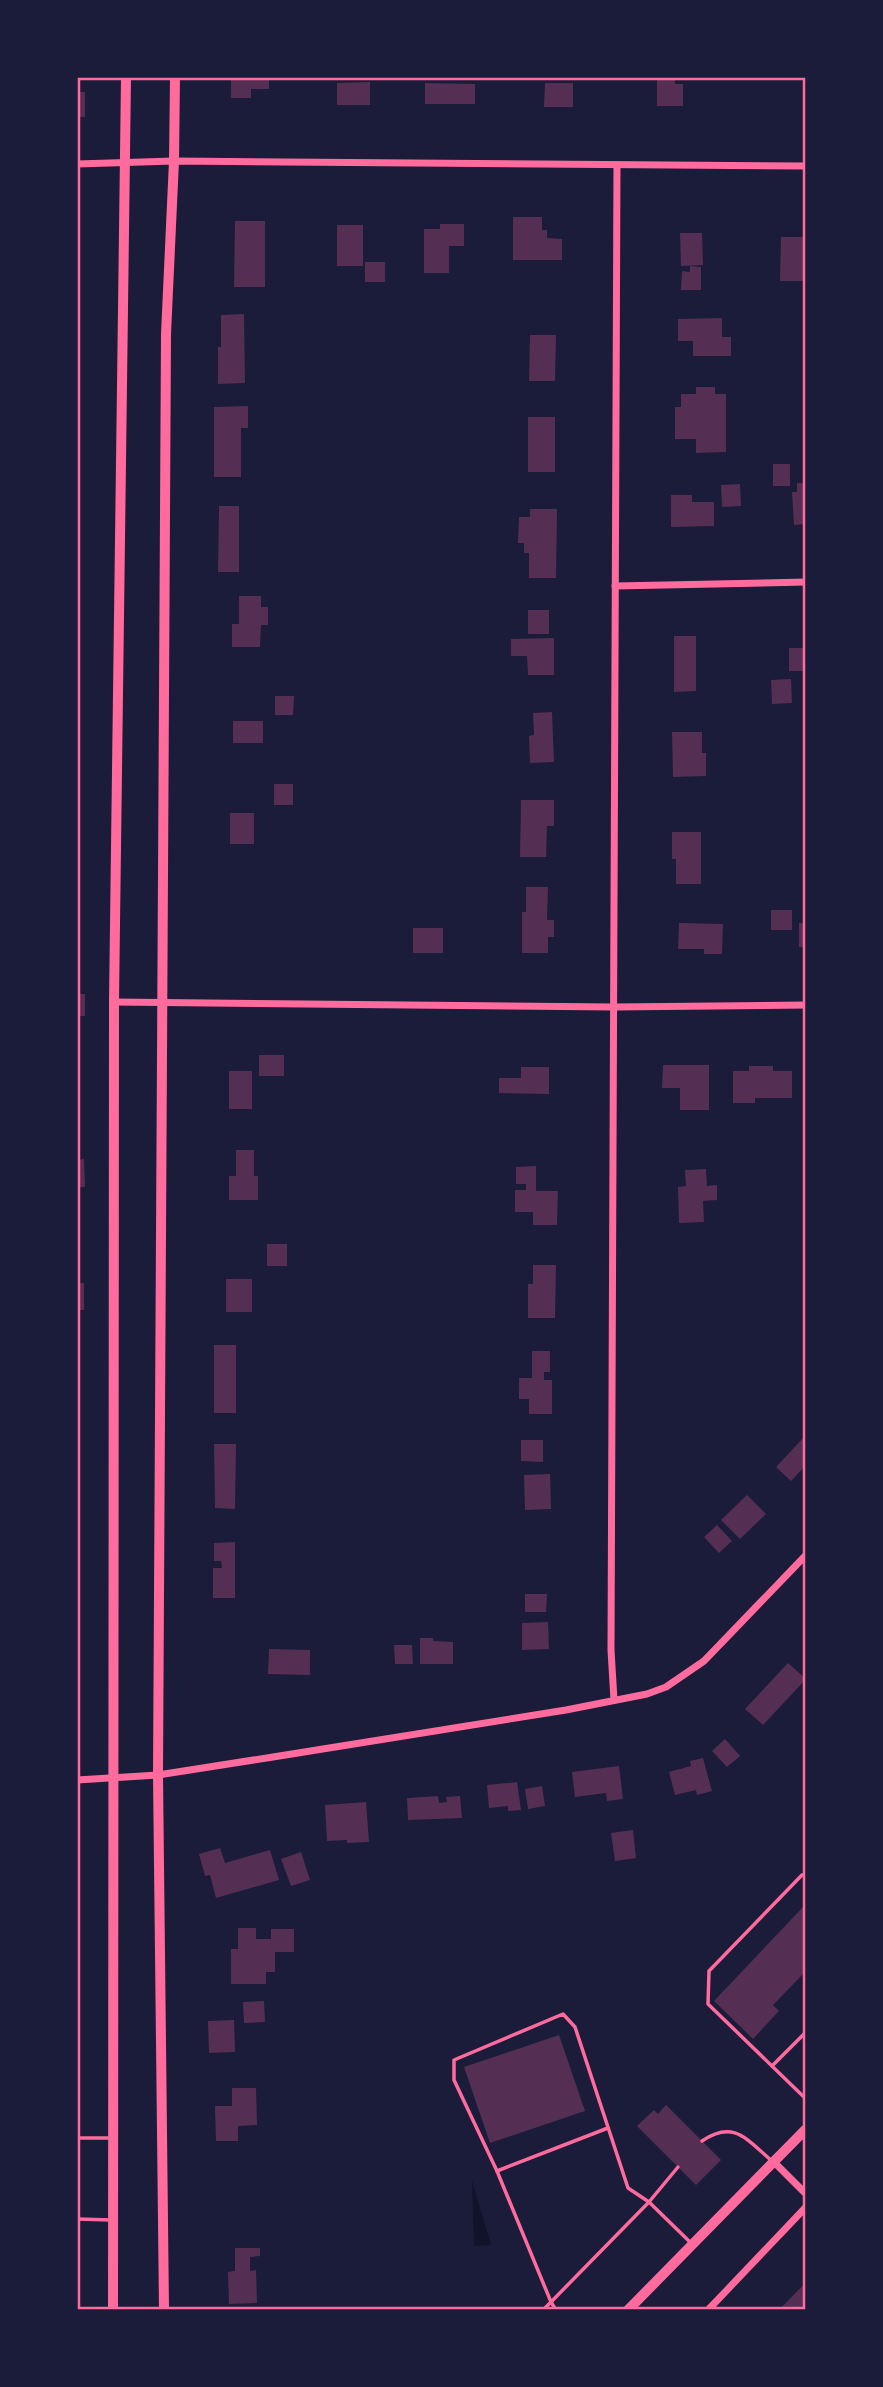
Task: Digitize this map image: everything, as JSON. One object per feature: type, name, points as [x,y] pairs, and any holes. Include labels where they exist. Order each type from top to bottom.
[{"type":"main road","points":[[113,2310],[114,1002],[126,77]]},
{"type":"main road","points":[[164,2310],[158,1774],[162,1003],[166,334],[176,77]]},
{"type":"main road","points":[[628,2310],[806,2129]]},
{"type":"street","points":[[77,164],[174,161],[806,166]]},
{"type":"street","points":[[614,1700],[611,1650],[617,165]]},
{"type":"street","points":[[615,586],[806,582]]},
{"type":"street","points":[[114,1002],[614,1007],[806,1005]]},
{"type":"street","points":[[77,1780],[158,1774],[647,1694],[666,1687],[704,1661],[806,1555]]},
{"type":"street","points":[[774,2162],[806,2194]]},
{"type":"street","points":[[708,2310],[806,2207]]},
{"type":"lane","points":[[806,1875],[802,1875],[709,1971],[708,2004],[806,2099]]},
{"type":"lane","points":[[556,2310],[497,2171],[454,2080],[454,2060],[563,2014],[575,2027],[628,2188],[649,2202],[693,2244]]},
{"type":"lane","points":[[772,2066],[806,2032]]},
{"type":"lane","points":[[497,2171],[608,2127]]},
{"type":"lane","points":[[702,2141],[715,2132],[726,2130],[738,2133],[774,2162]]},
{"type":"lane","points":[[77,2138],[113,2138]]},
{"type":"lane","points":[[543,2310],[649,2202],[678,2167]]},
{"type":"lane","points":[[77,2219],[113,2220]]},
{"type":"shaded area","points":[[472,2181],[491,2245],[474,2246]]},
{"type":"building","points":[[231,77],[269,77],[269,89],[251,89],[251,98],[231,98]]},
{"type":"building","points":[[657,77],[675,77],[675,84],[683,84],[683,106],[657,106]]},
{"type":"building","points":[[370,82],[370,105],[337,105],[337,83]]},
{"type":"building","points":[[425,83],[475,84],[475,104],[425,104]]},
{"type":"building","points":[[545,83],[573,83],[573,107],[544,107]]},
{"type":"building","points":[[77,92],[85,92],[85,117],[77,117]]},
{"type":"building","points":[[513,217],[542,217],[542,230],[547,230],[547,238],[562,239],[562,260],[513,260]]},
{"type":"building","points":[[235,221],[265,221],[265,287],[234,287]]},
{"type":"building","points":[[440,224],[464,224],[464,246],[449,246],[449,273],[424,273],[424,229],[440,229]]},
{"type":"building","points":[[337,225],[363,225],[363,266],[337,266]]},
{"type":"building","points":[[680,233],[702,233],[703,265],[681,266]]},
{"type":"building","points":[[781,237],[806,237],[806,281],[780,281]]},
{"type":"building","points":[[365,262],[385,262],[385,282],[365,282]]},
{"type":"building","points":[[690,266],[701,267],[701,290],[681,290],[682,271],[690,272]]},
{"type":"building","points":[[244,314],[245,383],[218,384],[221,315]]},
{"type":"building","points":[[722,318],[722,337],[731,337],[731,356],[693,356],[693,341],[678,341],[678,319]]},
{"type":"building","points":[[530,335],[556,335],[555,381],[529,381]]},
{"type":"building","points":[[696,387],[715,387],[715,394],[726,394],[726,452],[696,453],[696,439],[675,439],[675,407],[681,407],[681,394],[696,394]]},
{"type":"building","points":[[248,406],[248,428],[241,428],[241,477],[214,477],[214,407]]},
{"type":"building","points":[[528,417],[555,417],[555,472],[528,472]]},
{"type":"building","points":[[773,464],[790,464],[790,486],[773,486]]},
{"type":"building","points":[[797,483],[806,483],[806,524],[794,525],[792,492],[797,492]]},
{"type":"building","points":[[740,484],[741,506],[722,507],[721,485]]},
{"type":"building","points":[[671,495],[692,495],[692,502],[714,502],[714,526],[671,527]]},
{"type":"building","points":[[219,506],[239,506],[239,572],[218,572]]},
{"type":"building","points":[[530,509],[557,509],[556,578],[529,578],[529,553],[524,553],[524,543],[518,543],[519,517],[530,517]]},
{"type":"building","points":[[239,596],[261,596],[261,607],[268,607],[268,625],[261,625],[260,647],[232,647],[232,624],[239,624]]},
{"type":"building","points":[[528,610],[549,610],[549,634],[528,634]]},
{"type":"building","points":[[674,636],[696,636],[696,691],[674,692]]},
{"type":"building","points":[[554,638],[554,675],[528,675],[527,656],[511,656],[511,639]]},
{"type":"building","points":[[789,648],[806,648],[806,671],[789,671]]},
{"type":"building","points":[[791,679],[792,703],[772,704],[771,680]]},
{"type":"building","points":[[275,696],[294,696],[293,715],[275,715]]},
{"type":"building","points":[[552,712],[554,762],[530,763],[529,736],[534,735],[533,713]]},
{"type":"building","points":[[233,721],[263,721],[263,743],[233,743]]},
{"type":"building","points":[[672,732],[702,732],[706,776],[673,777]]},
{"type":"building","points":[[274,784],[293,784],[293,805],[274,805]]},
{"type":"building","points":[[521,800],[554,800],[554,826],[547,826],[546,857],[520,857]]},
{"type":"building","points":[[230,813],[254,813],[254,844],[230,844]]},
{"type":"building","points":[[672,832],[701,832],[701,884],[676,884]]},
{"type":"building","points":[[526,887],[548,887],[547,920],[554,920],[554,937],[548,937],[548,953],[522,953],[522,912],[526,912]]},
{"type":"building","points":[[771,910],[792,910],[792,930],[771,930]]},
{"type":"building","points":[[679,923],[723,924],[722,954],[704,954],[704,949],[678,949]]},
{"type":"building","points":[[799,923],[806,923],[806,947],[799,947]]},
{"type":"building","points":[[413,928],[443,928],[443,953],[413,953]]},
{"type":"building","points":[[77,994],[85,994],[85,1016],[77,1016]]},
{"type":"building","points":[[259,1055],[284,1055],[284,1076],[259,1076]]},
{"type":"building","points":[[663,1065],[709,1065],[709,1110],[680,1110],[680,1088],[662,1088]]},
{"type":"building","points":[[749,1066],[773,1066],[773,1071],[792,1071],[792,1098],[755,1098],[755,1103],[733,1103],[733,1071],[749,1071]]},
{"type":"building","points":[[521,1067],[549,1067],[549,1094],[499,1093],[499,1078],[521,1078]]},
{"type":"building","points":[[229,1071],[252,1071],[252,1109],[229,1109]]},
{"type":"building","points":[[236,1150],[254,1150],[258,1200],[229,1200],[229,1176],[236,1176]]},
{"type":"building","points":[[84,1159],[85,1187],[77,1187],[77,1160]]},
{"type":"building","points":[[536,1166],[536,1191],[558,1191],[557,1225],[533,1225],[533,1212],[515,1212],[515,1190],[526,1190],[526,1184],[516,1184],[516,1167]]},
{"type":"building","points":[[706,1169],[707,1186],[717,1185],[717,1200],[703,1201],[704,1222],[679,1223],[678,1187],[686,1186],[685,1170]]},
{"type":"building","points":[[267,1244],[287,1244],[287,1266],[267,1266]]},
{"type":"building","points":[[533,1265],[556,1265],[555,1318],[528,1318],[528,1284],[533,1284]]},
{"type":"building","points":[[226,1279],[252,1279],[252,1312],[226,1312]]},
{"type":"building","points":[[77,1283],[84,1283],[84,1310],[77,1310]]},
{"type":"building","points":[[214,1345],[236,1345],[236,1413],[214,1413]]},
{"type":"building","points":[[532,1351],[550,1351],[550,1372],[544,1372],[544,1380],[552,1380],[552,1414],[529,1414],[529,1399],[519,1399],[519,1378],[532,1378]]},
{"type":"building","points":[[805,1436],[806,1465],[791,1481],[776,1467]]},
{"type":"building","points":[[521,1440],[543,1440],[543,1462],[521,1461]]},
{"type":"building","points":[[214,1444],[236,1444],[235,1509],[215,1508]]},
{"type":"building","points":[[550,1474],[551,1509],[525,1510],[524,1475]]},
{"type":"building","points":[[747,1495],[766,1514],[740,1539],[721,1520]]},
{"type":"building","points":[[717,1525],[732,1541],[719,1553],[704,1537]]},
{"type":"building","points":[[235,1542],[235,1598],[213,1598],[213,1568],[222,1568],[221,1561],[214,1561],[214,1543]]},
{"type":"building","points":[[525,1594],[547,1594],[546,1612],[525,1612]]},
{"type":"building","points":[[548,1622],[549,1649],[522,1650],[522,1623]]},
{"type":"building","points":[[420,1638],[453,1642],[453,1664],[420,1664]]},
{"type":"building","points":[[394,1645],[412,1645],[413,1664],[395,1664]]},
{"type":"building","points":[[269,1649],[310,1650],[310,1675],[268,1674]]},
{"type":"building","points":[[788,1663],[806,1679],[763,1725],[745,1709]]},
{"type":"building","points":[[725,1739],[740,1756],[727,1767],[712,1751]]},
{"type":"building","points":[[703,1758],[712,1791],[697,1795],[696,1790],[675,1795],[669,1772],[691,1766],[690,1761]]},
{"type":"building","points":[[619,1766],[623,1799],[607,1801],[606,1793],[575,1797],[572,1772]]},
{"type":"building","points":[[517,1782],[521,1810],[508,1811],[508,1806],[489,1808],[487,1785]]},
{"type":"building","points":[[542,1786],[545,1806],[528,1809],[525,1789]]},
{"type":"building","points":[[438,1796],[439,1803],[447,1802],[446,1797],[460,1796],[462,1818],[408,1820],[407,1798]]},
{"type":"building","points":[[366,1802],[369,1842],[327,1841],[325,1805]]},
{"type":"building","points":[[633,1830],[636,1858],[615,1861],[611,1833]]},
{"type":"building","points":[[220,1848],[225,1863],[270,1850],[279,1880],[216,1898],[210,1875],[205,1876],[199,1854]]},
{"type":"building","points":[[301,1852],[310,1880],[291,1886],[281,1859]]},
{"type":"building","points":[[804,1906],[806,1971],[773,2005],[779,2011],[753,2039],[714,2001]]},
{"type":"building","points":[[238,1928],[256,1928],[256,1939],[271,1939],[271,1929],[294,1929],[294,1952],[275,1952],[275,1972],[266,1972],[266,1984],[231,1984],[231,1949],[238,1949]]},
{"type":"building","points":[[264,2001],[265,2022],[244,2023],[243,2002]]},
{"type":"building","points":[[234,2020],[235,2052],[209,2053],[208,2021]]},
{"type":"building","points":[[559,2035],[585,2111],[490,2143],[464,2067]]},
{"type":"building","points":[[232,2088],[256,2088],[257,2125],[238,2126],[238,2141],[216,2141],[215,2106],[232,2106]]},
{"type":"building","points":[[666,2105],[721,2160],[696,2185],[637,2126],[654,2110],[658,2114]]},
{"type":"building","points":[[235,2248],[260,2248],[260,2256],[250,2257],[250,2271],[256,2270],[257,2303],[229,2304],[228,2272],[235,2271]]},
{"type":"building","points":[[806,2282],[806,2310],[779,2310]]}]
